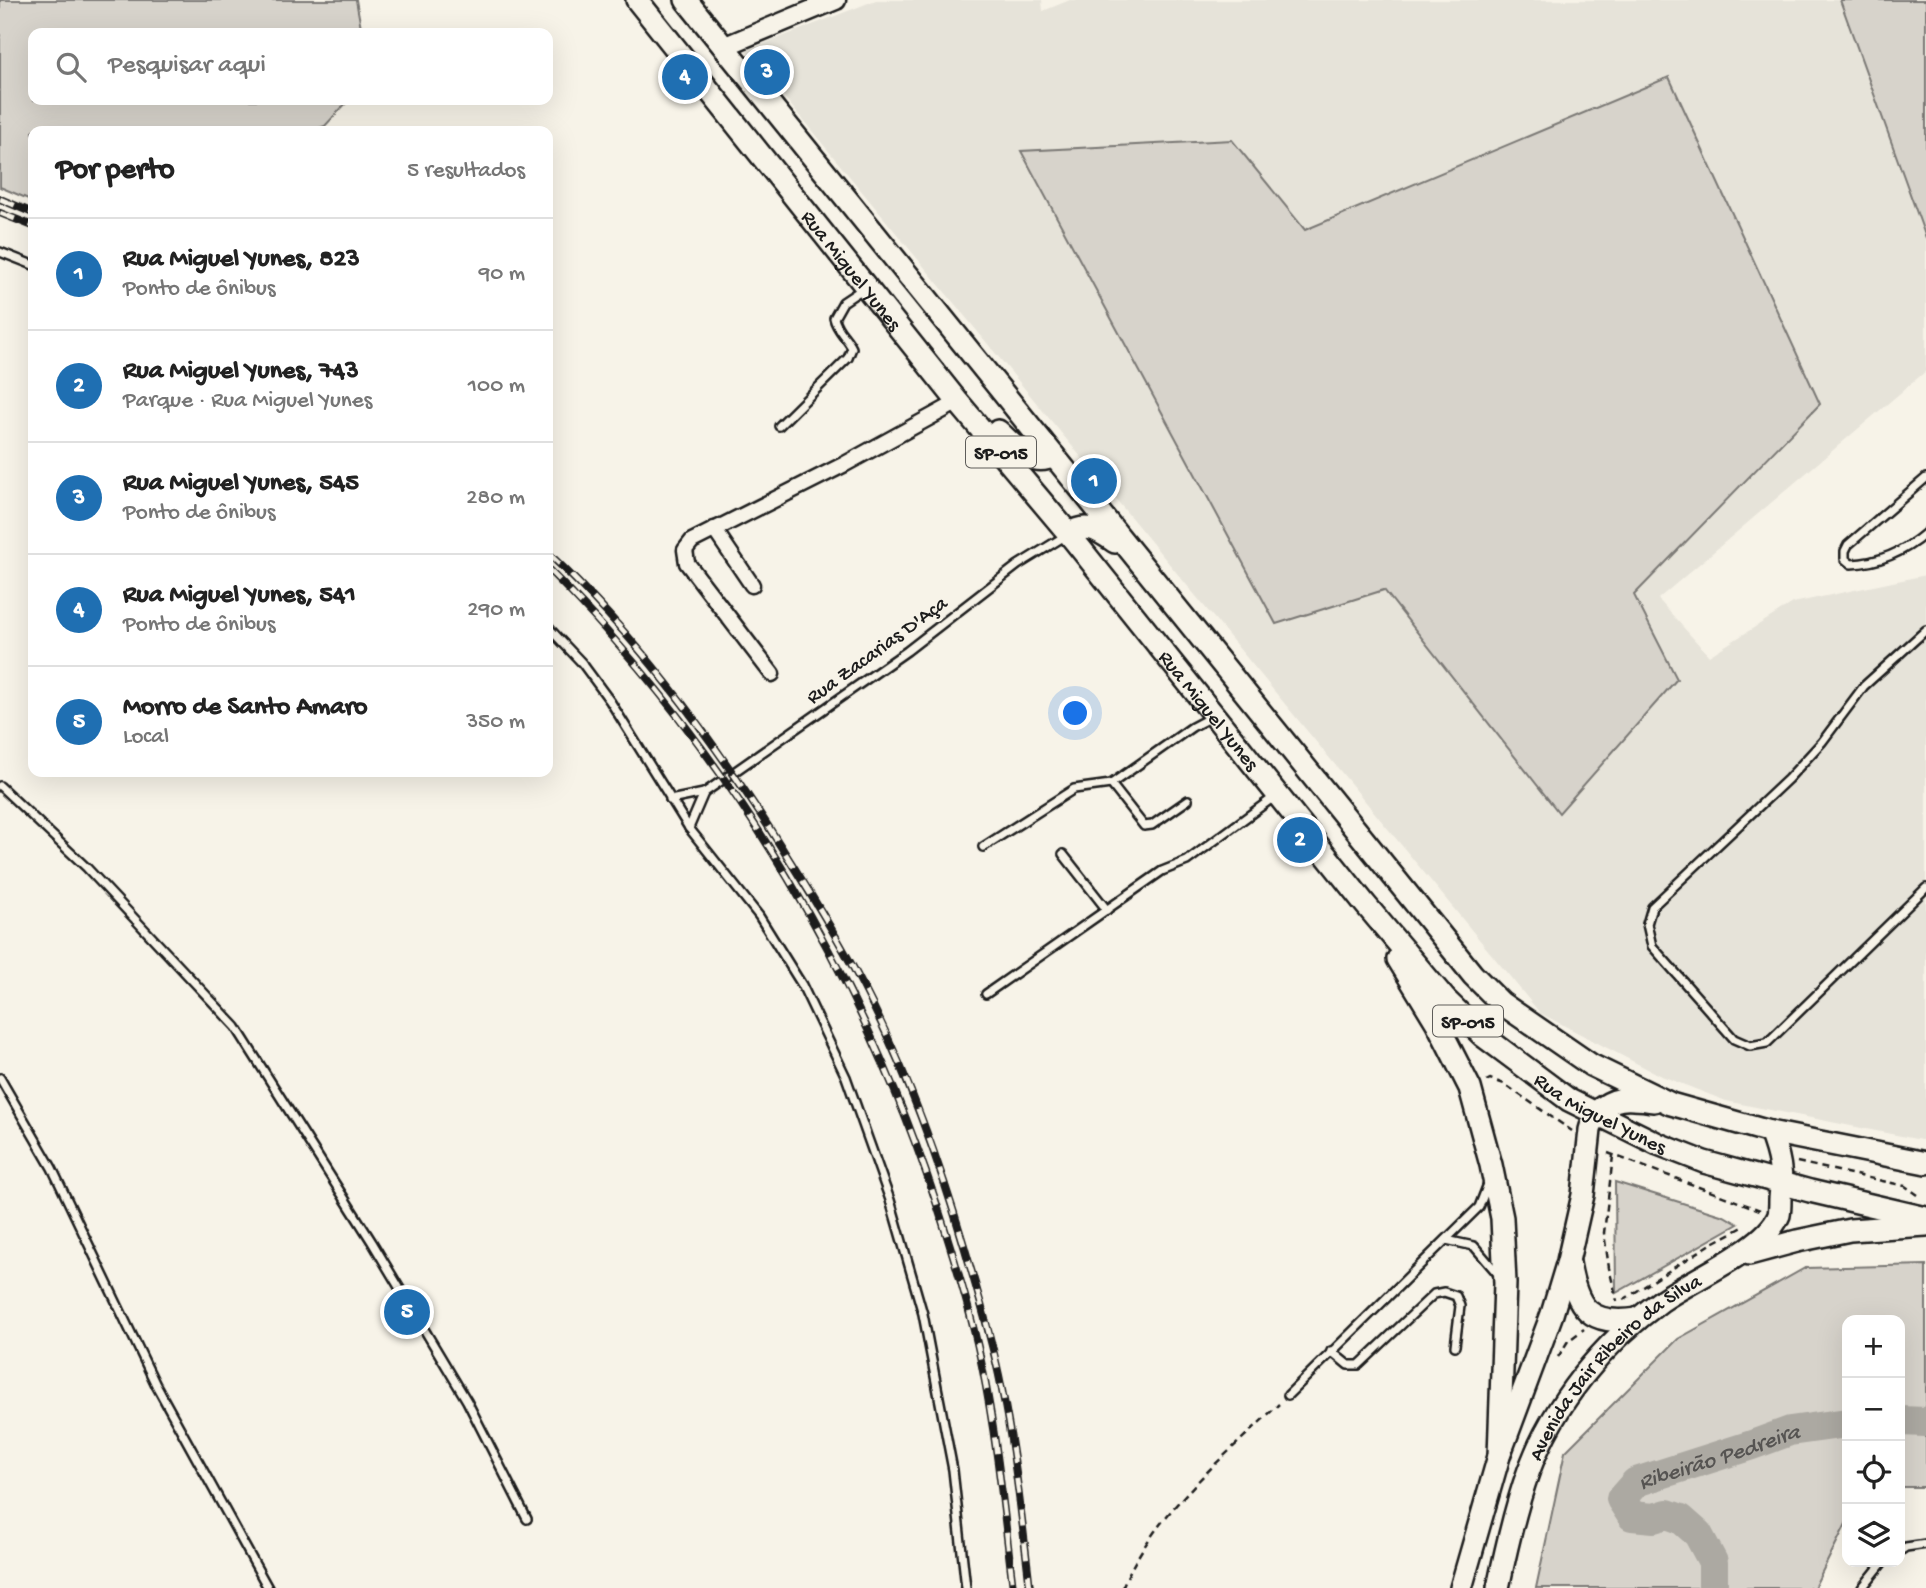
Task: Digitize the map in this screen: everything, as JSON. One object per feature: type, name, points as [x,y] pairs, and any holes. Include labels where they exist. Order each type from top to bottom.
[{"type":"main road","name":"Rua Miguel Yunes","points":[[638,0],[958,402],[1069,534],[1365,904],[1445,999],[1482,1035],[1569,1100],[1658,1144],[1693,1158],[1782,1183],[1926,1218]]},
{"type":"main road","name":"Rua Miguel Yunes","points":[[686,0],[1473,975],[1501,1003],[1591,1065],[1671,1104],[1770,1132],[1926,1163]]},
{"type":"main road","points":[[979,426],[995,429],[1031,459],[1054,456]]},
{"type":"main road","points":[[1069,534],[1077,528],[1096,529],[1132,553]]},
{"type":"main road","points":[[1365,904],[1437,1023],[1463,1073],[1470,1088],[1491,1165],[1502,1218],[1505,1283],[1499,1456]]},
{"type":"main road","points":[[1595,1113],[1607,1102],[1619,1099],[1634,1098],[1671,1104]]},
{"type":"main road","name":"Avenida Jair Ribeiro da Silva","points":[[1461,1588],[1499,1456],[1552,1314],[1568,1261],[1583,1195],[1590,1130],[1595,1113]]},
{"type":"main road","name":"Avenida Jair Ribeiro da Silva","points":[[1498,1588],[1529,1470],[1553,1418],[1588,1367],[1638,1319],[1689,1283],[1763,1237],[1779,1214],[1782,1183],[1779,1157],[1770,1132]]},
{"type":"main road","points":[[1727,1261],[1781,1244],[1850,1230],[1926,1225]]},
{"type":"main road","points":[[1568,1261],[1573,1289],[1591,1313],[1607,1321],[1638,1319]]},
{"type":"street","points":[[723,47],[836,0]]},
{"type":"street","points":[[772,674],[687,563],[685,551],[692,541],[856,458],[958,402]]},
{"type":"street","points":[[714,529],[752,585]]},
{"type":"lane","points":[[0,252],[28,263]]},
{"type":"lane","points":[[779,426],[848,358],[852,348],[836,329],[834,318],[843,302],[867,286]]},
{"type":"lane","points":[[1926,478],[1848,545],[1844,551],[1845,559],[1851,564],[1860,564],[1886,558],[1926,533]]},
{"type":"lane","name":"Rua Zacarias D'Aça","points":[[704,793],[907,651],[1018,565],[1069,534]]},
{"type":"lane","points":[[1926,630],[1864,687],[1822,742],[1788,779],[1652,907],[1647,924],[1652,946],[1734,1039],[1750,1046],[1767,1043],[1926,888]]},
{"type":"lane","points":[[553,633],[582,663],[610,701],[689,828],[759,916],[794,974],[850,1089],[890,1200],[923,1314],[953,1470],[966,1588]]},
{"type":"lane","points":[[983,847],[1074,789],[1111,784],[1192,727],[1214,715]]},
{"type":"lane","points":[[1111,784],[1144,826],[1152,825],[1188,800]]},
{"type":"lane","points":[[0,786],[87,868],[236,1027],[372,1242],[460,1390],[527,1519]]},
{"type":"lane","points":[[670,800],[704,793]]},
{"type":"lane","points":[[689,828],[704,793]]},
{"type":"lane","points":[[986,994],[1162,871],[1187,860],[1277,794]]},
{"type":"lane","points":[[1063,854],[1108,910]]},
{"type":"lane","points":[[0,1077],[52,1168],[156,1385],[268,1588]]},
{"type":"lane","points":[[1284,1398],[1479,1207],[1487,1188],[1491,1165]]},
{"type":"lane","points":[[1446,1240],[1474,1246],[1505,1283]]},
{"type":"lane","points":[[1331,1351],[1348,1365],[1359,1365],[1434,1294],[1444,1292],[1456,1296],[1460,1306],[1455,1346]]},
{"type":"lane","points":[[1905,1548],[1926,1544]]},
{"type":"lane","points":[[1862,1588],[1879,1567]]},
{"type":"path","points":[[1490,1079],[1504,1084],[1574,1133]]},
{"type":"path","points":[[1746,1225],[1711,1244],[1618,1304],[1604,1233],[1613,1156],[1761,1209],[1753,1217]]},
{"type":"path","points":[[1812,1166],[1905,1186],[1926,1201]]},
{"type":"path","points":[[1122,1588],[1160,1525],[1182,1499],[1284,1398]]},
{"type":"shaded area","points":[[0,0],[356,0],[361,28],[28,28],[28,105],[344,105],[325,126],[28,126],[28,199],[0,187]]},
{"type":"shaded area","points":[[876,0],[1042,0],[1043,11],[1070,0],[1926,0],[1926,371],[1658,599],[1709,656],[1793,603],[1926,575],[1926,1141],[1726,1101],[1659,1075],[1540,1013],[746,51]]},
{"type":"shaded area","points":[[1840,0],[1926,0],[1926,238]]},
{"type":"shaded area","points":[[1669,77],[1820,404],[1634,595],[1677,679],[1559,813],[1384,590],[1276,624],[1021,151],[1232,140],[1305,230]]},
{"type":"shaded area","points":[[1615,1182],[1724,1216],[1738,1224],[1616,1293]]},
{"type":"shaded area","points":[[1926,1265],[1926,1487],[1905,1487],[1905,1315],[1842,1315],[1842,1532],[1814,1588],[1536,1588],[1565,1452],[1678,1339],[1805,1268]]},
{"type":"waterway","name":"Ribeirão Pedreira","points":[[1905,1421],[1926,1422]]},
{"type":"waterway","name":"Ribeirão Pedreira","points":[[1713,1588],[1713,1562],[1698,1534],[1681,1519],[1667,1514],[1654,1518],[1632,1516],[1621,1499],[1636,1482],[1790,1431],[1842,1424]]},
{"type":"railway","points":[[0,199],[28,211]]},
{"type":"railway","points":[[0,213],[28,224]]},
{"type":"railway","points":[[553,558],[639,649],[719,753],[816,903],[881,1022],[941,1172],[989,1334],[1010,1435],[1030,1588]]},
{"type":"railway","points":[[553,574],[615,640],[677,715],[734,794],[787,877],[835,962],[877,1050],[914,1141],[946,1233],[970,1316],[992,1421],[1013,1588]]},
{"type":"place","name":"Rua Miguel Yunes, 545","points":[[767,72]]},
{"type":"place","name":"Rua Miguel Yunes, 541","points":[[685,77]]},
{"type":"place","name":"Rua Miguel Yunes, 823","points":[[1094,481]]},
{"type":"place","name":"Rua Miguel Yunes, 743","points":[[1300,840]]},
{"type":"place","name":"Morro de Santo Amaro","points":[[407,1312]]}]
